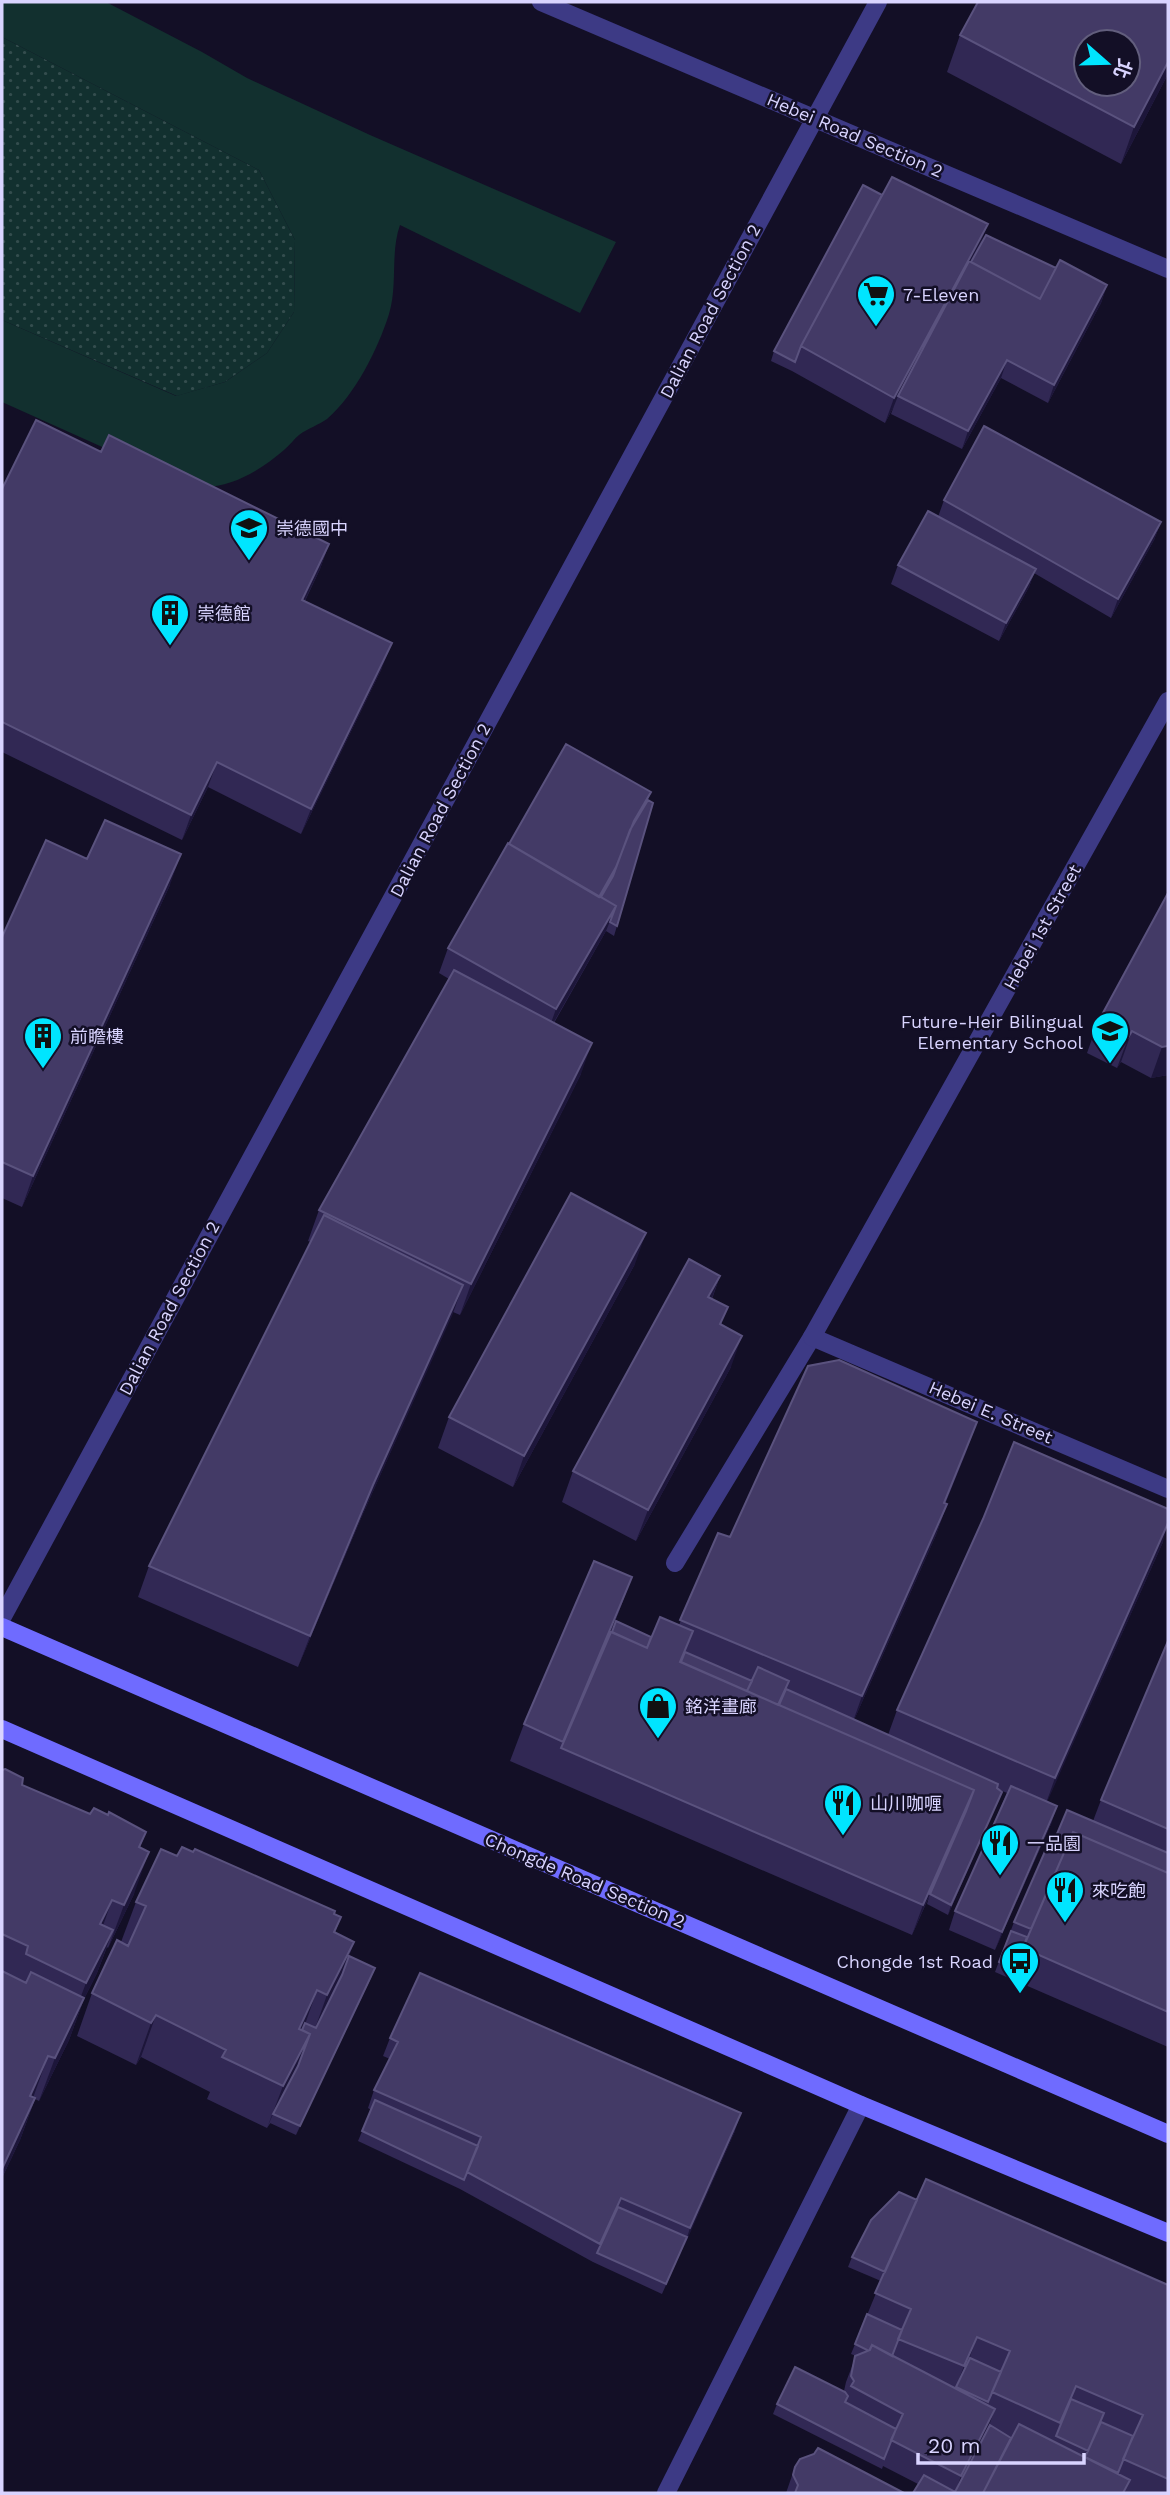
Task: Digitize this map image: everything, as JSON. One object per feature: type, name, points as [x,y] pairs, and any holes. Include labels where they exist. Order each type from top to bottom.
[{"type":"main road","name":"Chongde Road Section 2","points":[[2,1627],[1168,2133]]},
{"type":"main road","points":[[2,1729],[861,2105],[1168,2233]]},
{"type":"street","name":"Hebei Road Section 2","points":[[541,2],[1168,269]]},
{"type":"street","name":"Dalian Road Section 2","points":[[2,1618],[878,2]]},
{"type":"street","name":"Hebei 1st Street","points":[[675,1563],[812,1336],[1168,701]]},
{"type":"street","name":"Hebei E. Street","points":[[812,1336],[1168,1489]]},
{"type":"street","points":[[666,2493],[861,2105]]},
{"type":"green space","points":[[2,2],[106,2],[247,78],[370,135],[616,242],[580,313],[400,225],[395,247],[389,314],[364,371],[337,409],[247,476],[226,484],[204,487],[178,481],[2,402],[2,320],[176,396],[225,382],[267,353],[294,312],[295,240],[259,170],[2,37]]},
{"type":"green space","points":[[2,37],[259,170],[295,240],[294,312],[267,353],[225,382],[177,396],[2,320]]},
{"type":"building","points":[[978,2],[1168,2],[1168,62],[1134,127],[1079,98],[1142,98],[1142,28],[1072,28],[1072,94],[960,35]]},
{"type":"building","points":[[892,177],[988,224],[894,398],[801,346]]},
{"type":"building","points":[[863,185],[882,195],[795,362],[774,351]]},
{"type":"building","points":[[986,235],[1056,268],[1040,299],[971,262]]},
{"type":"building","points":[[1060,260],[1107,285],[1054,385],[1007,360],[968,431],[898,396],[969,261],[1040,299]]},
{"type":"building","name":"崇德館","points":[[36,420],[101,452],[109,435],[329,544],[302,600],[392,643],[311,809],[217,762],[191,815],[2,722],[2,489]]},
{"type":"building","points":[[984,426],[1161,522],[1118,599],[944,500]]},
{"type":"building","points":[[928,511],[1036,569],[1006,623],[898,565]]},
{"type":"building","points":[[566,744],[651,792],[634,821],[616,867],[599,897],[509,844]]},
{"type":"building","points":[[648,800],[653,803],[617,926],[610,922],[616,906],[601,897],[613,876],[630,830]]},
{"type":"building","name":"前瞻樓","points":[[105,820],[181,854],[33,1176],[2,1162],[2,937],[46,840],[87,859]]},
{"type":"building","points":[[508,843],[616,906],[556,1009],[448,948]]},
{"type":"building","points":[[1168,893],[1168,1046],[1162,1047],[1132,1031],[1128,1038],[1098,1022]]},
{"type":"building","points":[[454,970],[592,1043],[471,1284],[319,1210]]},
{"type":"building","points":[[571,1193],[646,1233],[524,1456],[449,1417]]},
{"type":"building","points":[[324,1215],[463,1285],[373,1485],[310,1636],[149,1566]]},
{"type":"building","points":[[689,1259],[720,1276],[708,1297],[728,1307],[720,1324],[742,1336],[648,1510],[573,1471]]},
{"type":"building","points":[[839,1360],[977,1422],[944,1503],[947,1504],[862,1696],[680,1620],[718,1533],[730,1537],[808,1366]]},
{"type":"building","points":[[1014,1442],[1168,1509],[1168,1523],[1055,1778],[897,1710],[983,1519]]},
{"type":"building","points":[[594,1561],[632,1577],[563,1742],[524,1724]]},
{"type":"building","points":[[660,1617],[693,1631],[680,1662],[974,1790],[923,1905],[561,1748],[611,1632],[647,1648]]},
{"type":"building","points":[[616,1621],[651,1637],[647,1648],[612,1632]]},
{"type":"building","points":[[1168,1641],[1168,1829],[1101,1800]]},
{"type":"building","points":[[685,1652],[752,1681],[747,1691],[681,1662]]},
{"type":"building","points":[[758,1667],[789,1681],[778,1705],[747,1691]]},
{"type":"building","points":[[786,1689],[998,1784],[997,1788],[1002,1792],[951,1905],[930,1894],[974,1790],[779,1705]]},
{"type":"building","points":[[2,1770],[23,1778],[22,1785],[90,1814],[94,1808],[108,1815],[109,1812],[146,1832],[139,1847],[149,1852],[124,1905],[112,1900],[100,1924],[113,1930],[86,1983],[26,1954],[28,1946],[2,1934]]},
{"type":"building","name":"一品園","points":[[1011,1786],[1057,1806],[1002,1932],[955,1911]]},
{"type":"building","points":[[1067,1810],[1168,1853],[1168,1873],[1073,1832],[1031,1929],[1014,1922],[1050,1840],[1054,1841]]},
{"type":"building","points":[[1073,1832],[1168,1873],[1168,2012],[1023,1948]]},
{"type":"building","points":[[182,1847],[193,1852],[195,1849],[335,1911],[334,1914],[341,1917],[334,1932],[354,1942],[327,1995],[317,1990],[299,2029],[310,2034],[283,2086],[222,2057],[226,2050],[156,2015],[151,2023],[92,1993],[117,1940],[128,1946],[146,1906],[136,1902],[161,1849],[177,1856]]},
{"type":"building","points":[[1011,1931],[1027,1937],[1015,1969],[999,1962]]},
{"type":"building","points":[[349,1956],[375,1968],[300,2126],[273,2114],[298,2066],[310,2034],[302,2030],[305,2023],[316,2028]]},
{"type":"building","points":[[2,1971],[26,1983],[31,1972],[84,1998],[55,2058],[48,2056],[30,2096],[35,2098],[2,2169]]},
{"type":"building","points":[[420,1973],[741,2113],[690,2228],[621,2198],[600,2244],[467,2172],[481,2137],[374,2090],[398,2042],[390,2038]]},
{"type":"building","points":[[375,2100],[478,2146],[464,2180],[362,2131]]},
{"type":"building","points":[[926,2179],[1168,2285],[1168,2479],[1123,2459],[1143,2415],[1076,2386],[1060,2423],[992,2392],[1010,2351],[977,2337],[964,2366],[898,2339],[911,2309],[875,2293]]},
{"type":"building","points":[[899,2192],[917,2200],[885,2272],[852,2257],[871,2220]]},
{"type":"building","points":[[618,2207],[687,2237],[666,2284],[597,2253]]},
{"type":"building","points":[[867,2314],[902,2330],[892,2356],[872,2345],[869,2351],[855,2344]]},
{"type":"building","points":[[872,2345],[995,2409],[961,2476],[891,2440],[903,2414],[851,2386],[854,2381],[851,2376],[855,2356],[870,2350]]},
{"type":"building","points":[[970,2358],[1001,2372],[988,2402],[956,2387]]},
{"type":"building","points":[[795,2367],[845,2392],[848,2396],[845,2402],[896,2429],[884,2459],[777,2404]]},
{"type":"building","points":[[1071,2399],[1104,2413],[1088,2451],[1056,2436]]},
{"type":"building","points":[[1101,2422],[1133,2436],[1118,2473],[1085,2457]]},
{"type":"building","points":[[1019,2424],[1130,2480],[1123,2493],[983,2493]]},
{"type":"building","points":[[990,2425],[1011,2438],[983,2493],[913,2493],[924,2475],[955,2492]]},
{"type":"building","points":[[818,2448],[904,2493],[795,2493],[798,2485],[793,2475],[795,2467],[800,2459],[814,2454]]},
{"type":"place","name":"7-Eleven","points":[[876,328]]},
{"type":"place","name":"崇德國中","points":[[249,562]]},
{"type":"place","name":"崇德館","points":[[170,647]]},
{"type":"place","name":"Future-Heir Bilingual Elementary School","points":[[1110,1065]]},
{"type":"place","name":"前瞻樓","points":[[43,1070]]},
{"type":"place","name":"銘洋畫廊","points":[[658,1740]]},
{"type":"place","name":"山川咖喱","points":[[843,1837]]},
{"type":"place","name":"一品園","points":[[1000,1877]]},
{"type":"place","name":"來吃飽","points":[[1065,1924]]},
{"type":"place","name":"Chongde 1st Road","points":[[1020,1995]]}]
